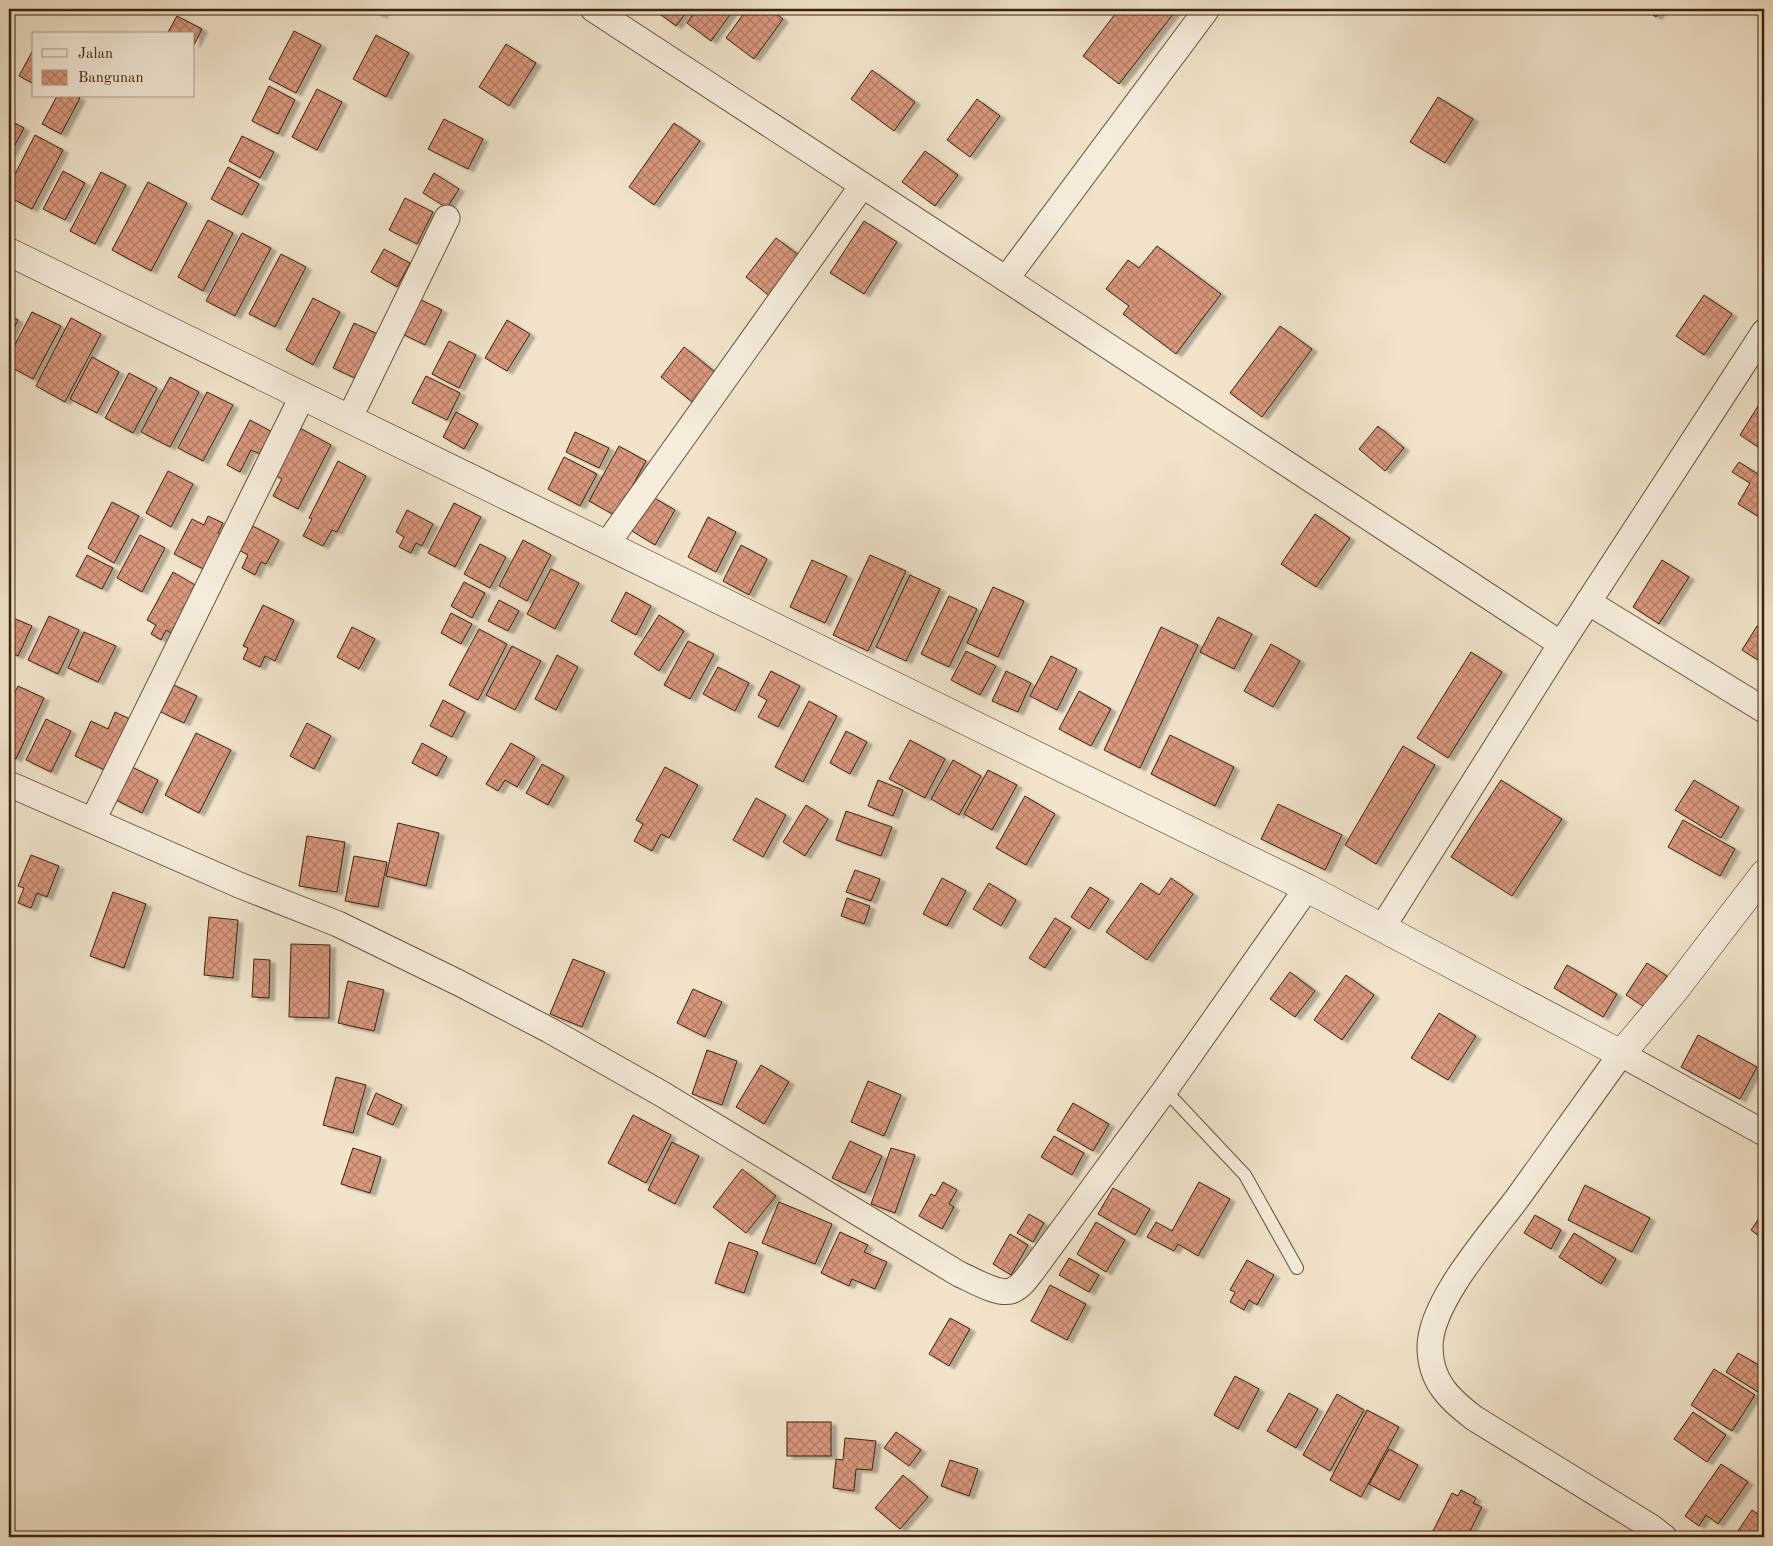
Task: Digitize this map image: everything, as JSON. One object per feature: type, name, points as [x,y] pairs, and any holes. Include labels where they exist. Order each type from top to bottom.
[{"type":"street","points":[[593,9],[1561,644]]},
{"type":"street","points":[[1006,279],[1207,9]]},
{"type":"street","points":[[607,544],[862,186]]},
{"type":"street","points":[[349,419],[447,218]]},
{"type":"street","points":[[9,252],[1307,888],[1621,1054],[1764,1133]]},
{"type":"street","points":[[1382,928],[1561,644],[1764,332]]},
{"type":"street","points":[[93,820],[302,397]]},
{"type":"street","points":[[1588,602],[1764,710]]},
{"type":"street","points":[[9,784],[239,885],[338,924],[467,987],[549,1030],[662,1094],[959,1274],[1001,1291],[1010,1291],[1025,1280],[1165,1090],[1307,888]]},
{"type":"street","points":[[1664,1537],[1652,1527],[1474,1418],[1451,1400],[1433,1370],[1430,1347],[1432,1328],[1439,1309],[1448,1293],[1477,1250],[1510,1208],[1621,1054],[1674,991],[1764,874]]},
{"type":"lane","points":[[1165,1090],[1245,1174],[1297,1268]]},
{"type":"building","points":[[369,9],[385,9],[381,15]]},
{"type":"building","points":[[653,9],[689,9],[676,26]]},
{"type":"building","points":[[697,9],[734,9],[711,41],[687,23]]},
{"type":"building","points":[[747,9],[769,9],[783,19],[754,59],[726,38]]},
{"type":"building","points":[[1119,9],[1177,9],[1119,84],[1083,56]]},
{"type":"building","points":[[1645,9],[1662,9],[1656,17]]},
{"type":"building","points":[[177,16],[202,29],[195,43],[195,32],[168,32]]},
{"type":"building","points":[[294,31],[321,45],[296,93],[269,79]]},
{"type":"building","points":[[376,35],[409,53],[386,97],[353,79]]},
{"type":"building","points":[[506,44],[536,63],[509,106],[479,87]]},
{"type":"building","points":[[32,52],[32,83],[19,76]]},
{"type":"building","points":[[872,70],[915,102],[894,131],[851,99]]},
{"type":"building","points":[[269,86],[295,100],[278,134],[252,121]]},
{"type":"building","points":[[317,89],[342,102],[317,150],[292,137]]},
{"type":"building","points":[[1438,97],[1473,119],[1445,163],[1410,142]]},
{"type":"building","points":[[56,98],[80,98],[61,134],[42,124]]},
{"type":"building","points":[[977,99],[1000,116],[970,157],[947,140]]},
{"type":"building","points":[[444,119],[483,139],[468,169],[428,149]]},
{"type":"building","points":[[9,120],[24,128],[9,156]]},
{"type":"building","points":[[674,123],[700,141],[654,205],[629,187]]},
{"type":"building","points":[[35,135],[63,150],[32,209],[9,197],[9,186]]},
{"type":"building","points":[[242,136],[274,152],[260,178],[229,161]]},
{"type":"building","points":[[925,151],[958,175],[935,206],[902,182]]},
{"type":"building","points":[[228,167],[259,184],[242,215],[211,199]]},
{"type":"building","points":[[63,171],[85,183],[65,220],[43,209]]},
{"type":"building","points":[[101,172],[126,185],[95,244],[70,231]]},
{"type":"building","points":[[434,173],[459,189],[447,208],[423,193]]},
{"type":"building","points":[[148,182],[187,203],[151,271],[112,250]]},
{"type":"building","points":[[405,198],[433,212],[417,244],[389,230]]},
{"type":"building","points":[[1764,204],[1764,220],[1758,216]]},
{"type":"building","points":[[208,220],[233,233],[203,291],[178,277]]},
{"type":"building","points":[[864,221],[897,242],[864,294],[830,273]]},
{"type":"building","points":[[242,233],[271,248],[235,316],[206,301]]},
{"type":"building","points":[[776,238],[803,258],[772,298],[746,277]]},
{"type":"building","points":[[1157,246],[1221,294],[1176,354],[1123,314],[1129,306],[1106,289],[1128,260],[1139,268]]},
{"type":"building","points":[[384,249],[410,263],[397,287],[371,272]]},
{"type":"building","points":[[281,254],[306,267],[275,327],[249,314]]},
{"type":"building","points":[[1704,295],[1732,314],[1704,355],[1676,336]]},
{"type":"building","points":[[415,297],[442,310],[425,345],[398,332]]},
{"type":"building","points":[[313,298],[340,312],[313,365],[286,350]]},
{"type":"building","points":[[32,312],[61,326],[33,379],[9,366],[9,356]]},
{"type":"building","points":[[9,315],[18,320],[9,338]]},
{"type":"building","points":[[71,318],[101,334],[65,402],[36,386]]},
{"type":"building","points":[[507,320],[530,334],[507,371],[485,358]]},
{"type":"building","points":[[354,323],[380,335],[359,380],[333,368]]},
{"type":"building","points":[[1280,326],[1312,349],[1262,417],[1230,393]]},
{"type":"building","points":[[449,341],[476,355],[459,388],[432,374]]},
{"type":"building","points":[[684,347],[715,372],[692,402],[661,377]]},
{"type":"building","points":[[92,357],[119,372],[97,413],[70,399]]},
{"type":"building","points":[[129,373],[157,388],[133,433],[105,418]]},
{"type":"building","points":[[426,376],[460,393],[447,420],[412,403]]},
{"type":"building","points":[[170,377],[199,392],[170,447],[141,432]]},
{"type":"building","points":[[207,392],[233,405],[203,461],[178,448]]},
{"type":"building","points":[[1764,399],[1764,451],[1740,435]]},
{"type":"building","points":[[456,412],[478,424],[464,449],[443,437]]},
{"type":"building","points":[[250,420],[276,434],[265,456],[251,450],[240,472],[227,465]]},
{"type":"building","points":[[296,426],[331,445],[298,509],[273,496],[282,479],[271,473]]},
{"type":"building","points":[[1378,426],[1404,448],[1385,471],[1359,449]]},
{"type":"building","points":[[575,432],[609,448],[599,468],[566,452]]},
{"type":"building","points":[[619,446],[646,461],[616,516],[589,501]]},
{"type":"building","points":[[564,457],[597,474],[580,506],[548,489]]},
{"type":"building","points":[[338,461],[366,476],[337,532],[332,530],[323,546],[303,536],[312,519],[309,518]]},
{"type":"building","points":[[1739,462],[1764,478],[1764,520],[1738,504],[1750,483],[1732,472]]},
{"type":"building","points":[[168,471],[193,484],[171,527],[146,513]]},
{"type":"building","points":[[651,496],[675,510],[655,545],[632,531]]},
{"type":"building","points":[[112,502],[139,516],[114,563],[88,548]]},
{"type":"building","points":[[454,503],[481,517],[455,567],[428,553]]},
{"type":"building","points":[[407,510],[433,524],[422,546],[416,543],[411,553],[399,547],[404,537],[396,532]]},
{"type":"building","points":[[1315,514],[1350,538],[1316,587],[1281,564]]},
{"type":"building","points":[[208,516],[223,523],[218,533],[229,538],[211,573],[174,554],[192,519],[204,525]]},
{"type":"building","points":[[708,517],[736,532],[716,572],[688,557]]},
{"type":"building","points":[[251,525],[279,540],[266,564],[261,562],[255,575],[242,568],[248,555],[239,550]]},
{"type":"building","points":[[140,535],[165,548],[142,592],[117,578]]},
{"type":"building","points":[[523,540],[551,555],[527,601],[499,586]]},
{"type":"building","points":[[480,544],[506,557],[490,588],[464,574]]},
{"type":"building","points":[[741,545],[767,559],[749,595],[723,581]]},
{"type":"building","points":[[87,555],[113,568],[102,589],[76,576]]},
{"type":"building","points":[[870,555],[906,571],[868,651],[833,635]]},
{"type":"building","points":[[812,560],[847,576],[825,623],[790,607]]},
{"type":"building","points":[[1662,560],[1689,577],[1659,624],[1633,607]]},
{"type":"building","points":[[551,569],[579,583],[555,629],[527,614]]},
{"type":"building","points":[[173,572],[200,588],[174,635],[166,630],[161,640],[151,634],[156,625],[147,620]]},
{"type":"building","points":[[910,575],[940,589],[906,661],[876,647]]},
{"type":"building","points":[[464,582],[485,593],[472,618],[451,606]]},
{"type":"building","points":[[993,587],[1024,601],[998,657],[967,643]]},
{"type":"building","points":[[626,592],[651,606],[636,635],[611,621]]},
{"type":"building","points":[[949,596],[977,609],[949,667],[921,654]]},
{"type":"building","points":[[499,600],[519,611],[508,631],[488,621]]},
{"type":"building","points":[[263,605],[294,620],[275,661],[265,656],[260,667],[243,659],[248,648],[243,646]]},
{"type":"building","points":[[451,613],[472,624],[461,644],[441,633]]},
{"type":"building","points":[[659,615],[684,631],[659,671],[634,654]]},
{"type":"building","points":[[49,616],[79,630],[58,674],[28,660]]},
{"type":"building","points":[[11,617],[32,626],[18,656],[9,652],[9,623]]},
{"type":"building","points":[[1218,617],[1252,634],[1234,669],[1200,652]]},
{"type":"building","points":[[1757,626],[1764,630],[1764,664],[1742,650]]},
{"type":"building","points":[[352,627],[375,639],[359,669],[337,657]]},
{"type":"building","points":[[1161,627],[1198,645],[1140,768],[1104,750]]},
{"type":"building","points":[[479,629],[507,644],[478,700],[449,685]]},
{"type":"building","points":[[84,632],[116,646],[98,682],[68,668]]},
{"type":"building","points":[[688,641],[714,654],[690,699],[664,685]]},
{"type":"building","points":[[1271,644],[1300,661],[1273,707],[1244,691]]},
{"type":"building","points":[[512,646],[541,661],[515,710],[486,695]]},
{"type":"building","points":[[966,651],[996,666],[980,695],[951,680]]},
{"type":"building","points":[[1471,652],[1502,672],[1448,758],[1417,738]]},
{"type":"building","points":[[557,655],[578,667],[556,710],[535,699]]},
{"type":"building","points":[[1051,656],[1077,669],[1057,710],[1030,696]]},
{"type":"building","points":[[718,667],[749,683],[735,711],[703,694]]},
{"type":"building","points":[[771,671],[800,686],[778,727],[758,717],[767,700],[758,695]]},
{"type":"building","points":[[1006,671],[1031,683],[1018,712],[992,701]]},
{"type":"building","points":[[174,685],[197,696],[184,723],[161,712]]},
{"type":"building","points":[[18,686],[44,698],[16,759],[9,755],[9,705]]},
{"type":"building","points":[[1079,691],[1111,709],[1091,746],[1059,729]]},
{"type":"building","points":[[443,700],[465,712],[452,737],[430,726]]},
{"type":"building","points":[[809,701],[837,716],[803,782],[775,767]]},
{"type":"building","points":[[115,712],[134,721],[111,773],[75,756],[91,721],[108,729]]},
{"type":"building","points":[[46,719],[71,731],[51,772],[26,760]]},
{"type":"building","points":[[307,723],[331,736],[314,769],[290,756]]},
{"type":"building","points":[[846,731],[867,742],[850,774],[830,763]]},
{"type":"building","points":[[196,733],[231,750],[199,813],[165,795]]},
{"type":"building","points":[[1170,735],[1234,767],[1215,806],[1151,774]]},
{"type":"building","points":[[910,740],[945,759],[925,798],[889,779]]},
{"type":"building","points":[[422,743],[447,757],[437,776],[412,763]]},
{"type":"building","points":[[511,743],[535,757],[517,787],[505,780],[498,791],[486,784]]},
{"type":"building","points":[[1403,746],[1435,765],[1376,864],[1345,845]]},
{"type":"building","points":[[953,760],[981,776],[959,815],[931,799]]},
{"type":"building","points":[[542,764],[564,776],[548,805],[526,793]]},
{"type":"building","points":[[128,765],[158,780],[142,813],[112,798]]},
{"type":"building","points":[[665,767],[698,785],[669,838],[661,834],[652,851],[634,841],[643,824],[636,820]]},
{"type":"building","points":[[988,770],[1017,785],[992,830],[964,814]]},
{"type":"building","points":[[878,780],[903,790],[893,816],[868,806]]},
{"type":"building","points":[[1501,780],[1562,819],[1512,896],[1451,857]]},
{"type":"building","points":[[1694,780],[1739,807],[1721,838],[1675,810]]},
{"type":"building","points":[[1025,796],[1055,814],[1026,865],[996,848]]},
{"type":"building","points":[[756,798],[786,815],[763,857],[733,840]]},
{"type":"building","points":[[1278,804],[1342,835],[1325,870],[1261,839]]},
{"type":"building","points":[[806,805],[828,819],[805,856],[783,842]]},
{"type":"building","points":[[846,811],[892,827],[881,856],[836,840]]},
{"type":"building","points":[[1683,820],[1735,849],[1720,876],[1668,847]]},
{"type":"building","points":[[398,823],[439,833],[426,886],[386,876]]},
{"type":"building","points":[[307,836],[345,842],[337,892],[299,886]]},
{"type":"building","points":[[31,855],[59,866],[47,897],[37,893],[31,908],[18,903],[24,888],[18,886]]},
{"type":"building","points":[[354,856],[387,862],[378,907],[345,901]]},
{"type":"building","points":[[855,870],[880,879],[871,901],[846,892]]},
{"type":"building","points":[[942,878],[966,891],[947,926],[923,914]]},
{"type":"building","points":[[1171,878],[1193,894],[1147,960],[1106,932],[1141,883],[1159,895]]},
{"type":"building","points":[[989,883],[1016,900],[1001,926],[973,909]]},
{"type":"building","points":[[1090,887],[1109,899],[1089,929],[1071,917]]},
{"type":"building","points":[[113,892],[146,904],[124,968],[90,956]]},
{"type":"building","points":[[847,898],[870,906],[864,924],[841,916]]},
{"type":"building","points":[[209,917],[238,920],[233,978],[204,975]]},
{"type":"building","points":[[1055,918],[1071,928],[1045,968],[1029,958]]},
{"type":"building","points":[[291,944],[330,945],[329,1018],[289,1017]]},
{"type":"building","points":[[254,959],[270,960],[269,998],[252,997]]},
{"type":"building","points":[[573,959],[605,972],[582,1027],[550,1014]]},
{"type":"building","points":[[1647,963],[1667,976],[1646,1008],[1626,995]]},
{"type":"building","points":[[1567,965],[1617,994],[1603,1017],[1554,988]]},
{"type":"building","points":[[1290,972],[1315,991],[1295,1017],[1270,999]]},
{"type":"building","points":[[1346,975],[1374,995],[1342,1040],[1314,1020]]},
{"type":"building","points":[[348,981],[384,990],[374,1031],[338,1023]]},
{"type":"building","points":[[693,989],[722,1002],[705,1037],[677,1023]]},
{"type":"building","points":[[1439,1013],[1476,1036],[1448,1080],[1411,1058]]},
{"type":"building","points":[[1698,1035],[1757,1067],[1740,1099],[1681,1067]]},
{"type":"building","points":[[707,1050],[737,1061],[722,1105],[692,1094]]},
{"type":"building","points":[[761,1065],[789,1082],[764,1124],[736,1107]]},
{"type":"building","points":[[336,1077],[366,1085],[353,1133],[323,1125]]},
{"type":"building","points":[[868,1081],[901,1095],[884,1136],[851,1122]]},
{"type":"building","points":[[376,1093],[402,1105],[393,1125],[367,1114]]},
{"type":"building","points":[[1073,1103],[1109,1124],[1093,1151],[1057,1130]]},
{"type":"building","points":[[633,1115],[671,1135],[646,1183],[608,1163]]},
{"type":"building","points":[[1054,1136],[1084,1153],[1072,1175],[1041,1157]]},
{"type":"building","points":[[850,1141],[882,1156],[865,1193],[832,1178]]},
{"type":"building","points":[[672,1142],[699,1156],[675,1204],[648,1190]]},
{"type":"building","points":[[353,1148],[381,1157],[370,1193],[341,1184]]},
{"type":"building","points":[[891,1148],[915,1155],[895,1213],[871,1204]]},
{"type":"building","points":[[742,1169],[776,1196],[746,1233],[713,1207]]},
{"type":"building","points":[[943,1182],[957,1190],[949,1204],[954,1207],[942,1229],[919,1216],[931,1194],[935,1196]]},
{"type":"building","points":[[1199,1182],[1230,1199],[1198,1256],[1178,1244],[1174,1251],[1147,1237],[1156,1222],[1172,1231]]},
{"type":"building","points":[[1585,1185],[1650,1218],[1632,1252],[1568,1220]]},
{"type":"building","points":[[1113,1188],[1150,1209],[1135,1235],[1098,1214]]},
{"type":"building","points":[[779,1202],[832,1224],[815,1264],[762,1243]]},
{"type":"building","points":[[1764,1211],[1764,1240],[1751,1230]]},
{"type":"building","points":[[1029,1214],[1044,1223],[1033,1242],[1017,1233]]},
{"type":"building","points":[[1535,1215],[1561,1230],[1551,1249],[1524,1233]]},
{"type":"building","points":[[1096,1222],[1125,1240],[1106,1272],[1077,1254]]},
{"type":"building","points":[[840,1232],[868,1245],[864,1252],[887,1262],[875,1289],[852,1279],[849,1286],[821,1273]]},
{"type":"building","points":[[1574,1233],[1616,1259],[1601,1284],[1559,1257]]},
{"type":"building","points":[[1010,1234],[1028,1245],[1011,1275],[993,1264]]},
{"type":"building","points":[[729,1242],[758,1252],[744,1293],[715,1283]]},
{"type":"building","points":[[1069,1258],[1099,1275],[1089,1292],[1059,1275]]},
{"type":"building","points":[[1247,1260],[1274,1275],[1257,1305],[1249,1300],[1244,1310],[1230,1302],[1235,1292],[1230,1290]]},
{"type":"building","points":[[1050,1285],[1086,1304],[1067,1340],[1031,1321]]},
{"type":"building","points":[[950,1318],[970,1329],[949,1366],[929,1354]]},
{"type":"building","points":[[1738,1353],[1764,1368],[1764,1381],[1758,1392],[1726,1372]]},
{"type":"building","points":[[1714,1369],[1755,1395],[1732,1431],[1691,1405]]},
{"type":"building","points":[[1235,1376],[1259,1389],[1238,1429],[1214,1415]]},
{"type":"building","points":[[1289,1393],[1318,1409],[1296,1448],[1267,1431]]},
{"type":"building","points":[[1337,1394],[1364,1410],[1330,1471],[1303,1455]]},
{"type":"building","points":[[1367,1410],[1399,1427],[1361,1497],[1330,1480]]},
{"type":"building","points":[[1693,1412],[1726,1435],[1707,1462],[1674,1439]]},
{"type":"building","points":[[787,1422],[831,1422],[831,1456],[787,1456]]},
{"type":"building","points":[[896,1432],[921,1450],[909,1466],[884,1448]]},
{"type":"building","points":[[845,1438],[876,1441],[872,1470],[856,1469],[854,1491],[833,1488],[836,1459],[843,1460]]},
{"type":"building","points":[[1389,1449],[1418,1465],[1399,1500],[1369,1484]]},
{"type":"building","points":[[950,1460],[978,1469],[969,1496],[941,1486]]},
{"type":"building","points":[[1721,1464],[1748,1482],[1718,1524],[1706,1515],[1699,1526],[1685,1516]]},
{"type":"building","points":[[903,1475],[928,1497],[900,1529],[875,1508]]},
{"type":"building","points":[[1461,1490],[1476,1498],[1473,1503],[1482,1507],[1467,1537],[1430,1537],[1452,1493],[1458,1496]]},
{"type":"building","points":[[1752,1510],[1764,1518],[1764,1537],[1734,1537]]}]
